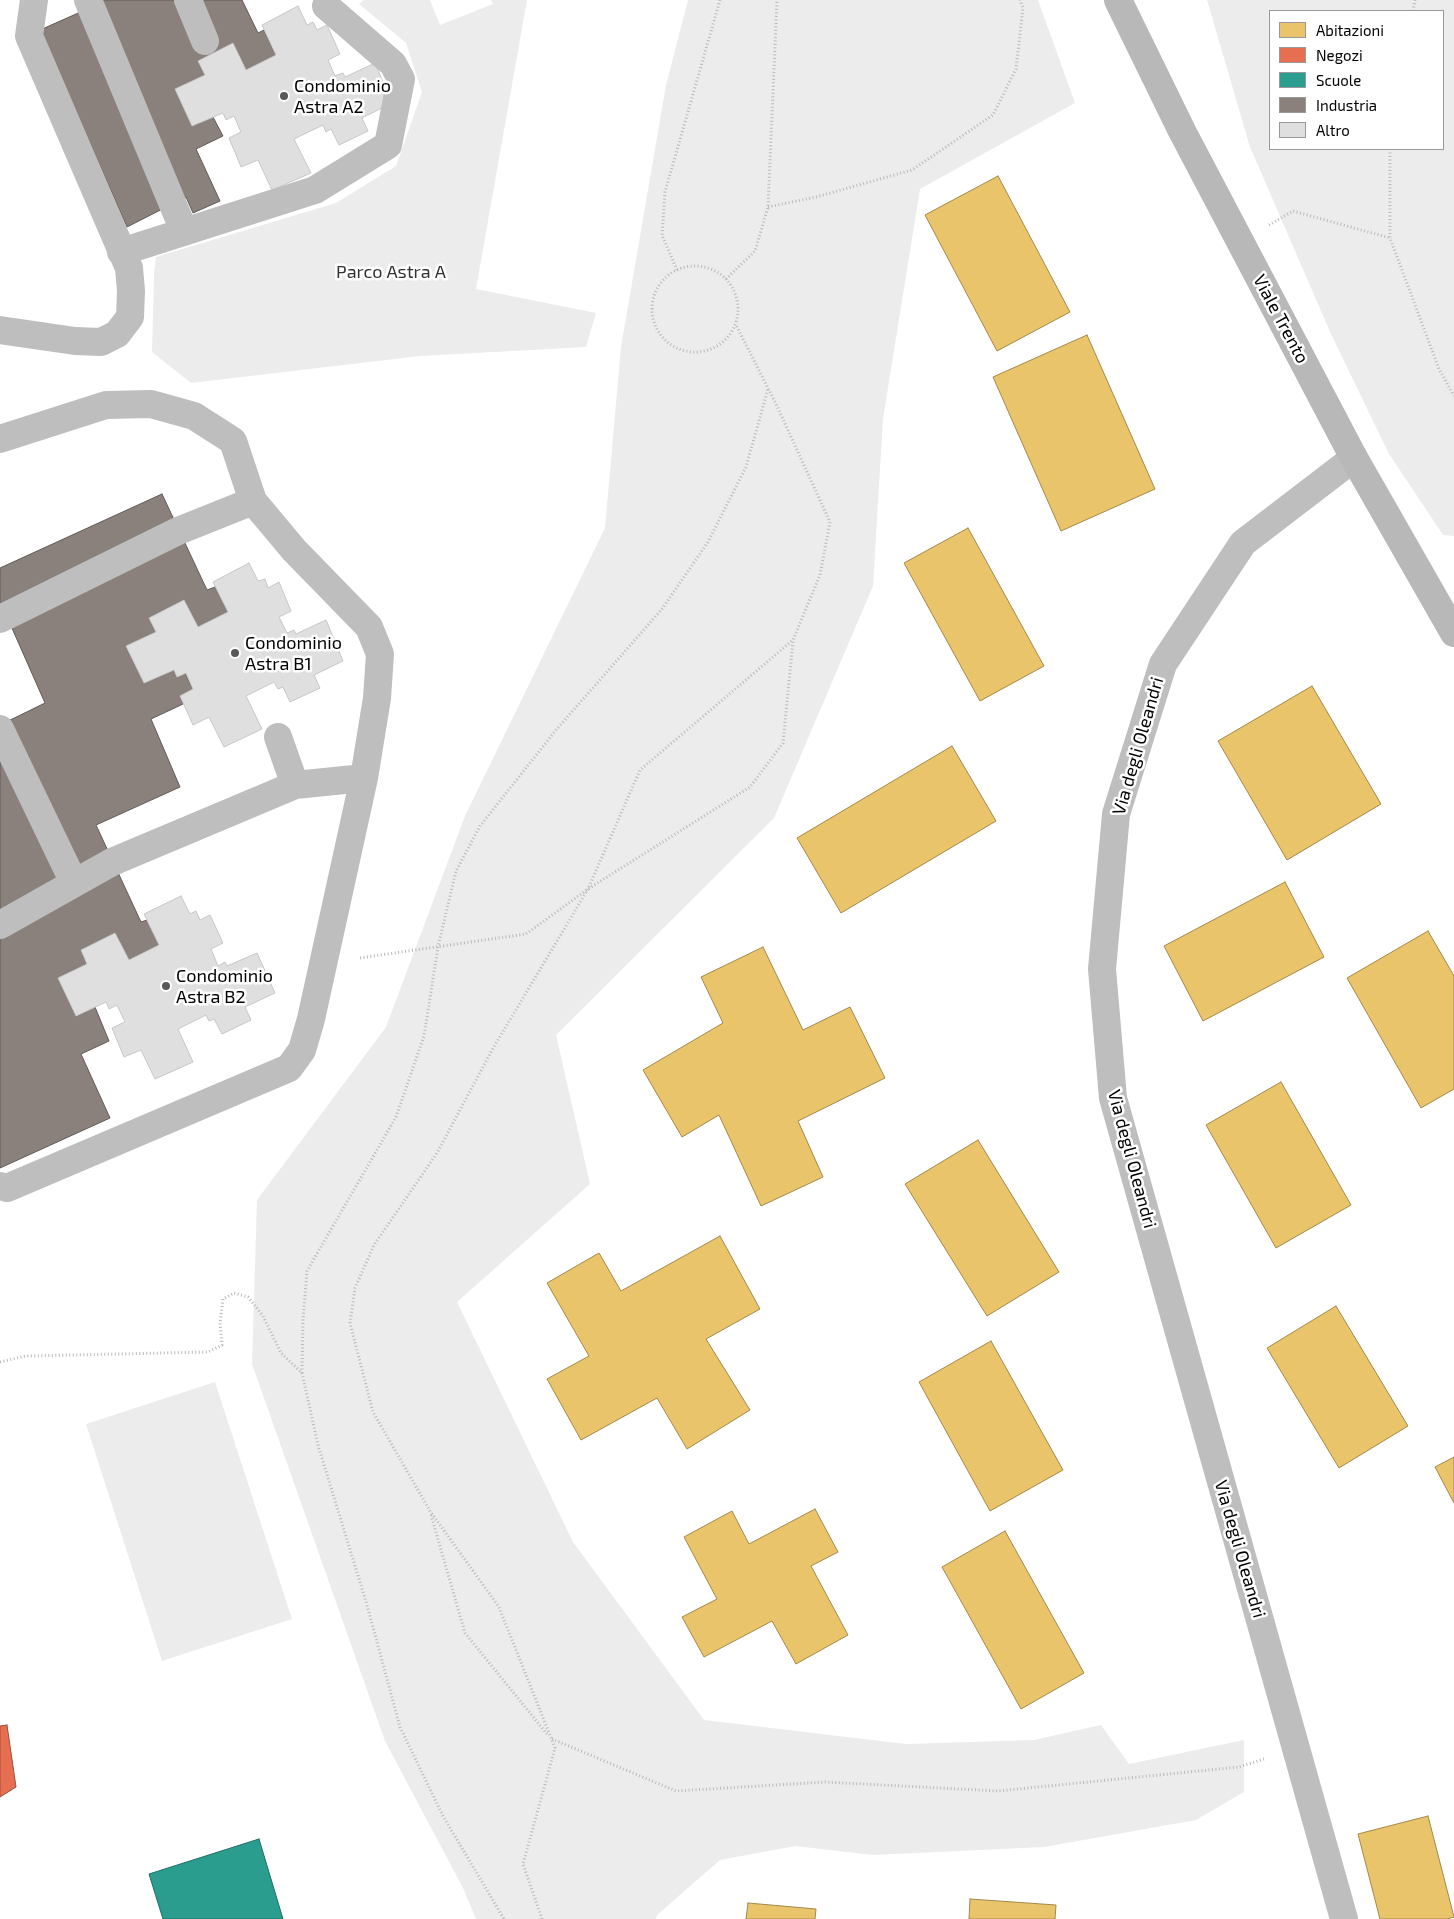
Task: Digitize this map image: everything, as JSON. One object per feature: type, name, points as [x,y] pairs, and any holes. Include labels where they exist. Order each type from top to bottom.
[{"type":"street","points":[[0,330],[75,341],[101,342],[118,334],[130,317],[131,291],[129,268],[28,36],[34,0]]},
{"type":"street","points":[[88,0],[184,232]]},
{"type":"street","points":[[188,0],[205,42]]},
{"type":"street","name":"Viale Trento","points":[[1118,0],[1182,131],[1354,458],[1454,633]]},
{"type":"street","points":[[121,252],[315,190],[388,146],[401,79],[393,64],[326,6]]},
{"type":"street","points":[[0,439],[106,405],[151,404],[194,416],[233,441],[253,501],[294,550],[369,627],[380,654],[377,698],[364,778],[311,1019],[302,1050],[289,1068],[2,1188]]},
{"type":"street","name":"Via degli Oleandri","points":[[1344,1919],[1113,1098],[1102,969],[1116,814],[1162,664],[1243,544],[1354,458]]},
{"type":"street","points":[[0,619],[178,531],[253,501]]},
{"type":"street","points":[[0,729],[74,883]]},
{"type":"street","points":[[278,737],[295,785]]},
{"type":"street","points":[[0,925],[112,862],[295,785],[364,778]]},
{"type":"path","points":[[677,270],[662,235],[664,192],[720,0]]},
{"type":"path","points":[[726,279],[755,251],[768,207],[777,0]]},
{"type":"path","points":[[768,207],[816,197],[912,170],[994,115],[1016,69],[1023,8],[1020,0]]},
{"type":"path","points":[[1390,150],[1390,238],[1439,369],[1454,396]]},
{"type":"path","points":[[1240,242],[1293,210],[1390,238]]},
{"type":"path","points":[[689,266],[703,266],[716,271],[726,279],[733,289],[737,301],[736,325],[728,337],[718,346],[705,352],[677,349],[665,341],[657,330],[652,317],[652,302],[657,289],[665,278],[677,270],[689,266]]},
{"type":"path","points":[[324,958],[360,958],[526,934],[588,889],[750,787],[783,743],[793,640],[820,576],[830,522],[736,325]]},
{"type":"path","points":[[504,1919],[443,1816],[400,1727],[367,1605],[318,1445],[302,1373],[303,1319],[307,1271],[396,1117],[424,1036],[438,947],[456,870],[480,826],[556,730],[662,609],[708,542],[746,467],[768,389]]},
{"type":"path","points":[[542,1919],[522,1864],[555,1748],[499,1607],[430,1511],[373,1412],[350,1323],[355,1288],[374,1245],[437,1153],[492,1050],[588,889],[640,770],[793,640]]},
{"type":"path","points":[[0,1362],[26,1356],[208,1352],[222,1346],[220,1323],[223,1299],[234,1293],[248,1297],[263,1316],[282,1353],[302,1373]]},
{"type":"path","points":[[430,1511],[465,1633],[550,1738],[676,1791],[824,1782],[998,1791],[1239,1767],[1296,1749]]},
{"type":"green space","name":"Parco Astra A","points":[[364,0],[430,0],[440,25],[493,4],[491,0],[527,0],[476,289],[596,313],[586,347],[420,356],[191,383],[152,352],[156,257],[336,203],[396,166],[422,92],[406,43],[359,4]]},
{"type":"green space","points":[[688,0],[1038,0],[1075,103],[920,189],[883,419],[873,586],[774,818],[556,1035],[590,1184],[457,1302],[573,1542],[704,1720],[906,1744],[1034,1740],[1101,1725],[1129,1764],[1244,1740],[1244,1792],[1196,1820],[1044,1847],[873,1855],[795,1846],[720,1860],[657,1915],[656,1919],[476,1919],[463,1888],[385,1741],[252,1364],[257,1200],[386,1027],[465,816],[605,528],[621,347],[666,85]]},
{"type":"green space","points":[[1207,0],[1454,0],[1454,536],[1443,535],[1389,454],[1331,334],[1250,147]]},
{"type":"green space","points":[[215,1382],[292,1619],[162,1661],[86,1424]]},
{"type":"building: Abitazioni","points":[[998,176],[1070,312],[997,351],[925,215]]},
{"type":"building: Abitazioni","points":[[1087,335],[1155,489],[1061,531],[993,377]]},
{"type":"building: Abitazioni","points":[[968,528],[1044,666],[980,701],[904,563]]},
{"type":"building: Abitazioni","points":[[1312,686],[1381,804],[1287,860],[1218,741]]},
{"type":"building: Abitazioni","points":[[952,746],[996,821],[841,913],[797,838]]},
{"type":"building: Abitazioni","points":[[1285,882],[1324,957],[1203,1021],[1164,946]]},
{"type":"building: Abitazioni","points":[[1428,931],[1454,976],[1454,1089],[1421,1108],[1347,978]]},
{"type":"building: Abitazioni","points":[[763,947],[803,1030],[850,1007],[885,1078],[798,1121],[823,1177],[761,1206],[719,1115],[682,1137],[643,1070],[723,1023],[701,977]]},
{"type":"building: Abitazioni","points":[[1281,1082],[1351,1205],[1276,1248],[1206,1125]]},
{"type":"building: Abitazioni","points":[[978,1140],[1059,1272],[987,1316],[905,1184]]},
{"type":"building: Abitazioni","points":[[720,1236],[760,1309],[706,1339],[750,1410],[687,1449],[657,1398],[581,1440],[547,1379],[589,1356],[547,1283],[599,1253],[621,1291]]},
{"type":"building: Abitazioni","points":[[1336,1306],[1408,1426],[1339,1468],[1267,1348]]},
{"type":"building: Abitazioni","points":[[991,1341],[1063,1470],[990,1511],[919,1382]]},
{"type":"building: Abitazioni","points":[[1454,1457],[1454,1503],[1435,1467]]},
{"type":"building: Abitazioni","points":[[815,1509],[838,1552],[811,1566],[848,1635],[796,1664],[772,1621],[704,1657],[682,1617],[717,1599],[684,1537],[732,1511],[749,1544]]},
{"type":"building: Abitazioni","points":[[1005,1531],[1084,1673],[1021,1709],[942,1567]]},
{"type":"building: Abitazioni","points":[[1428,1816],[1454,1917],[1447,1919],[1380,1919],[1358,1834]]},
{"type":"building: Abitazioni","points":[[970,1899],[1056,1905],[1055,1919],[969,1919]]},
{"type":"building: Abitazioni","points":[[748,1903],[816,1909],[815,1919],[746,1919]]},
{"type":"building: Negozi","points":[[7,1725],[16,1787],[0,1797],[0,1726]]},
{"type":"building: Scuole","points":[[259,1839],[283,1919],[163,1919],[149,1874]]},
{"type":"building: Industria","points":[[102,0],[242,0],[258,33],[264,30],[276,55],[246,70],[233,43],[198,61],[205,75],[175,89],[192,126],[213,117],[223,136],[196,149],[220,201],[193,213],[186,197],[127,227],[40,30],[103,2]]},
{"type":"building: Industria","points":[[162,494],[207,590],[215,587],[228,612],[198,627],[184,600],[149,618],[156,632],[126,646],[144,683],[174,670],[177,677],[185,673],[193,689],[180,696],[183,704],[151,719],[180,787],[96,825],[141,922],[147,920],[159,945],[129,960],[115,933],[81,950],[87,964],[58,978],[76,1016],[95,1007],[109,1041],[81,1054],[110,1118],[0,1168],[0,725],[45,703],[0,601],[0,568]]},
{"type":"building: Altro","name":"Condominio Astra A2","points":[[298,6],[307,25],[313,22],[317,30],[327,25],[340,54],[328,60],[335,76],[343,73],[345,77],[375,63],[392,103],[362,118],[368,131],[339,145],[331,129],[326,132],[323,125],[294,139],[311,173],[272,190],[258,160],[241,167],[229,138],[241,132],[234,116],[226,120],[223,113],[192,126],[175,89],[205,75],[198,61],[233,43],[246,70],[276,55],[262,25]]},
{"type":"building: Altro","name":"Condominio Astra B1","points":[[249,563],[258,581],[265,579],[268,588],[279,582],[291,611],[279,617],[287,633],[294,630],[296,634],[326,620],[343,661],[314,675],[320,688],[290,702],[283,687],[278,689],[274,682],[246,696],[262,729],[224,747],[209,717],[193,725],[180,696],[193,689],[186,673],[177,677],[174,670],[144,683],[126,646],[156,632],[149,618],[184,600],[198,627],[228,612],[213,582]]},
{"type":"building: Altro","name":"Condominio Astra B2","points":[[181,896],[190,914],[196,911],[200,920],[210,915],[223,943],[211,949],[218,966],[225,962],[227,966],[257,953],[275,993],[245,1007],[251,1020],[222,1034],[214,1019],[209,1021],[206,1015],[178,1029],[193,1062],[155,1079],[141,1050],[124,1057],[112,1028],[125,1022],[117,1005],[109,1009],[106,1002],[76,1016],[58,978],[87,964],[81,950],[115,933],[129,960],[159,945],[144,914]]},
{"type":"place","name":"Condominio Astra A2","points":[[284,96]]},
{"type":"place","name":"Condominio Astra B1","points":[[235,653]]},
{"type":"place","name":"Condominio Astra B2","points":[[166,986]]}]
